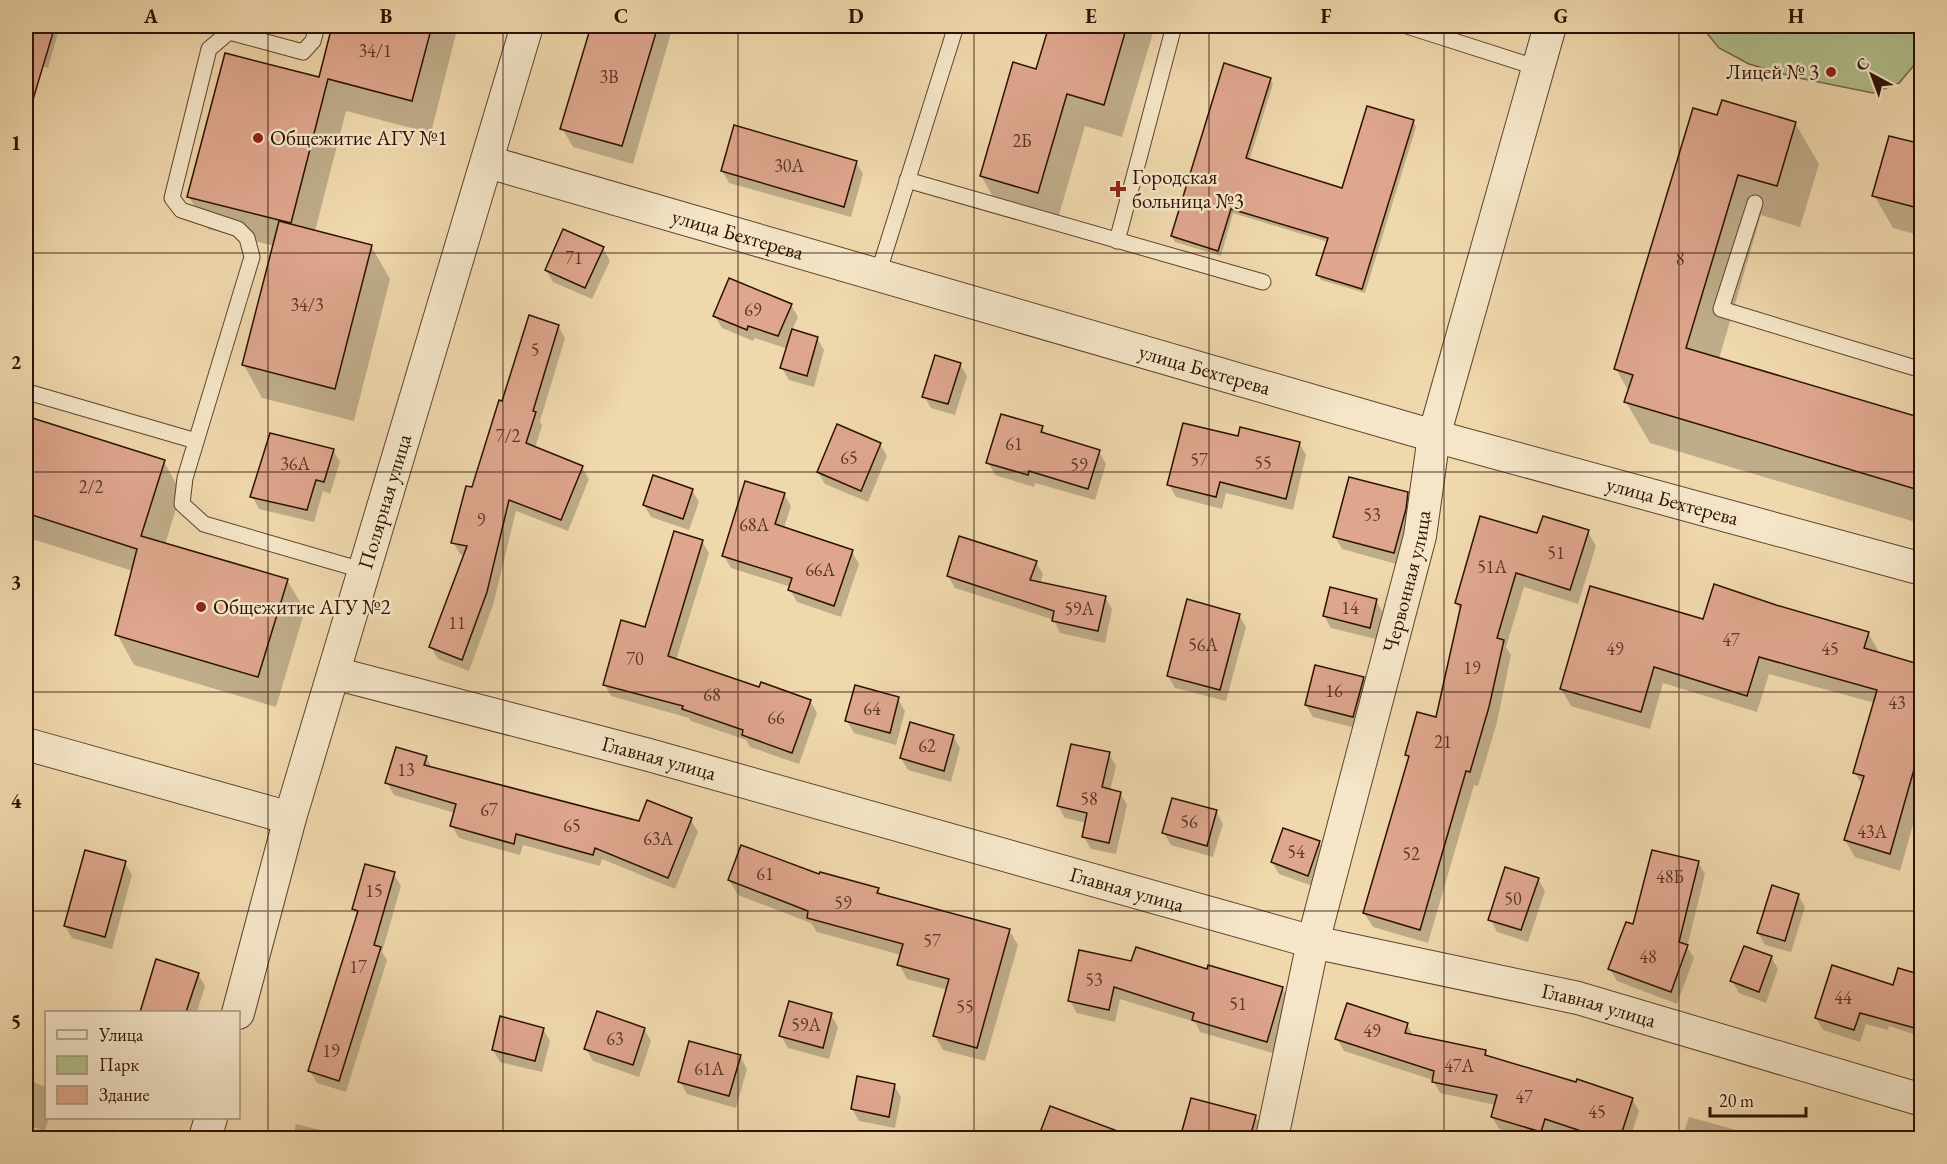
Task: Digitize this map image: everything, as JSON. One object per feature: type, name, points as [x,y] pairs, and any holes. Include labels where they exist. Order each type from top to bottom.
[{"type":"street","name":"Полярная улица","points":[[239,1011],[290,818],[527,26]]},
{"type":"street","name":"Червонная улица","points":[[1272,1138],[1313,942],[1420,536],[1434,436],[1550,26]]},
{"type":"street","name":"улица Бехтерева","points":[[488,162],[1434,436],[1922,569]]},
{"type":"street","name":"Главная улица","points":[[334,673],[649,755],[1313,942],[1578,998],[1922,1101]]},
{"type":"street","points":[[26,744],[290,818]]},
{"type":"street","points":[[205,1138],[211,1119]]},
{"type":"lane","points":[[317,26],[313,41],[303,52],[229,32],[209,49],[172,198],[181,210],[238,229],[248,238],[252,257],[185,477],[182,504],[204,524],[365,572]]},
{"type":"lane","points":[[878,274],[956,26]]},
{"type":"lane","points":[[1117,241],[1174,26]]},
{"type":"lane","points":[[1407,26],[1538,68]]},
{"type":"lane","points":[[907,180],[1263,282]]},
{"type":"lane","points":[[1755,203],[1721,309],[1922,370]]},
{"type":"lane","points":[[26,398],[31,393],[196,441]]},
{"type":"green space","name":"Лицей № 3","points":[[1701,26],[1921,26],[1921,45],[1916,63],[1899,83],[1873,93],[1794,77],[1749,64],[1719,48]]},
{"type":"building","points":[[26,26],[55,26],[32,103],[26,102]]},
{"type":"building","name":"Общежитие АГУ №1","points":[[332,26],[432,26],[412,101],[328,79],[291,223],[187,197],[225,53],[319,77]]},
{"type":"building","points":[[591,26],[658,26],[622,146],[560,129]]},
{"type":"building","points":[[1049,26],[1127,26],[1104,105],[1067,94],[1038,193],[980,176],[1013,62],[1036,69]]},
{"type":"building","name":"Городская больница №3","points":[[1224,63],[1271,78],[1246,158],[1342,188],[1367,106],[1414,120],[1362,289],[1316,275],[1328,238],[1231,209],[1218,251],[1171,236]]},
{"type":"building","points":[[1722,100],[1796,122],[1777,186],[1738,175],[1686,348],[1922,418],[1922,491],[1624,402],[1633,375],[1614,369],[1693,108],[1717,115]]},
{"type":"building","points":[[734,125],[857,161],[844,207],[721,171]]},
{"type":"building","points":[[1889,136],[1922,144],[1922,209],[1872,196]]},
{"type":"building","points":[[279,221],[372,245],[335,389],[242,365]]},
{"type":"building","points":[[563,229],[604,247],[585,288],[545,270]]},
{"type":"building","points":[[729,278],[792,304],[778,336],[748,326],[747,330],[713,316]]},
{"type":"building","points":[[529,315],[559,325],[533,411],[536,412],[526,443],[583,466],[561,520],[509,500],[487,592],[462,660],[429,647],[467,546],[451,543],[466,486],[472,487]]},
{"type":"building","points":[[792,329],[818,337],[807,376],[780,368]]},
{"type":"building","points":[[935,355],[961,363],[948,404],[922,397]]},
{"type":"building","points":[[1001,414],[1043,426],[1041,432],[1100,450],[1088,489],[1029,471],[1028,475],[986,463]]},
{"type":"building","points":[[26,416],[165,460],[141,536],[288,579],[258,677],[115,635],[137,549],[26,513]]},
{"type":"building","points":[[1183,423],[1238,436],[1240,427],[1300,442],[1286,499],[1220,482],[1216,497],[1167,485]]},
{"type":"building","points":[[837,424],[881,443],[861,491],[817,472]]},
{"type":"building","points":[[270,433],[334,449],[324,482],[316,480],[307,510],[250,497]]},
{"type":"building","points":[[653,475],[693,489],[683,519],[643,505]]},
{"type":"building","points":[[1349,477],[1408,492],[1406,509],[1394,553],[1333,537]]},
{"type":"building","points":[[745,481],[785,493],[775,524],[853,550],[834,606],[788,590],[792,578],[722,556]]},
{"type":"building","points":[[1480,516],[1537,533],[1543,516],[1589,530],[1570,590],[1516,573],[1497,638],[1504,640],[1489,707],[1470,772],[1466,771],[1420,930],[1363,913],[1409,756],[1405,755],[1417,712],[1436,717],[1461,605],[1455,603]]},
{"type":"building","points":[[674,531],[703,540],[668,656],[759,687],[761,682],[811,700],[792,753],[742,735],[743,730],[682,709],[683,706],[603,685],[621,620],[645,627]]},
{"type":"building","points":[[959,536],[1037,561],[1030,580],[1106,596],[1098,631],[1052,621],[1054,611],[947,576]]},
{"type":"building","points":[[1714,584],[1869,632],[1864,648],[1922,665],[1922,741],[1890,854],[1844,840],[1864,776],[1853,773],[1877,690],[1759,657],[1747,696],[1654,667],[1641,712],[1560,689],[1590,586],[1703,619]]},
{"type":"building","points":[[1330,587],[1377,599],[1370,628],[1323,616]]},
{"type":"building","points":[[1187,599],[1240,614],[1220,690],[1167,676]]},
{"type":"building","points":[[1315,665],[1364,677],[1353,717],[1305,705]]},
{"type":"building","points":[[855,685],[899,697],[890,733],[845,721]]},
{"type":"building","points":[[910,722],[954,735],[944,771],[900,758]]},
{"type":"building","points":[[1071,744],[1110,752],[1102,787],[1121,792],[1109,843],[1082,837],[1087,813],[1057,806]]},
{"type":"building","points":[[396,747],[427,756],[424,765],[639,821],[647,800],[692,818],[668,878],[595,848],[593,855],[516,834],[514,844],[450,826],[456,804],[385,783]]},
{"type":"building","points":[[1172,798],[1217,810],[1207,846],[1162,833]]},
{"type":"building","points":[[1283,828],[1320,841],[1308,876],[1271,862]]},
{"type":"building","points":[[741,845],[819,874],[820,872],[879,888],[877,893],[1010,929],[977,1048],[933,1036],[949,979],[897,965],[903,944],[807,918],[808,911],[728,880]]},
{"type":"building","points":[[85,850],[126,861],[105,937],[64,926]]},
{"type":"building","points":[[1652,850],[1699,861],[1679,942],[1688,945],[1671,992],[1608,969],[1626,922],[1633,924]]},
{"type":"building","points":[[365,864],[395,872],[374,945],[381,947],[339,1081],[308,1071],[358,911],[352,909]]},
{"type":"building","points":[[1505,867],[1539,878],[1521,930],[1488,920]]},
{"type":"building","points":[[1772,885],[1799,894],[1785,941],[1757,933]]},
{"type":"building","points":[[1744,946],[1772,956],[1759,992],[1730,981]]},
{"type":"building","points":[[1136,947],[1207,969],[1208,965],[1283,987],[1267,1042],[1192,1020],[1194,1013],[1114,987],[1109,1010],[1068,1001],[1079,950],[1131,961]]},
{"type":"building","points":[[156,959],[199,973],[186,1011],[140,1011]]},
{"type":"building","points":[[1832,965],[1893,985],[1898,968],[1922,975],[1922,1030],[1860,1013],[1854,1030],[1815,1018]]},
{"type":"building","points":[[789,1001],[832,1013],[823,1048],[779,1036]]},
{"type":"building","points":[[1347,1003],[1408,1023],[1405,1033],[1486,1050],[1485,1055],[1576,1082],[1577,1079],[1633,1098],[1620,1138],[1602,1138],[1545,1119],[1541,1132],[1491,1117],[1497,1095],[1432,1082],[1434,1071],[1335,1039]]},
{"type":"building","points":[[597,1011],[645,1028],[633,1065],[584,1049]]},
{"type":"building","points":[[500,1016],[544,1028],[535,1061],[492,1050]]},
{"type":"building","points":[[689,1041],[741,1055],[729,1096],[678,1082]]},
{"type":"building","points":[[857,1076],[895,1084],[889,1117],[851,1109]]},
{"type":"building","points":[[1191,1098],[1256,1115],[1250,1138],[1180,1138]]},
{"type":"building","points":[[1050,1106],[1131,1136],[1131,1138],[1038,1138]]},
{"type":"place","name":"Лицей № 3","points":[[1831,72]]},
{"type":"place","name":"Общежитие АГУ №1","points":[[258,138]]},
{"type":"place","name":"Городская больница №3","points":[[1118,189]]},
{"type":"place","name":"Общежитие АГУ №2","points":[[201,607]]}]
